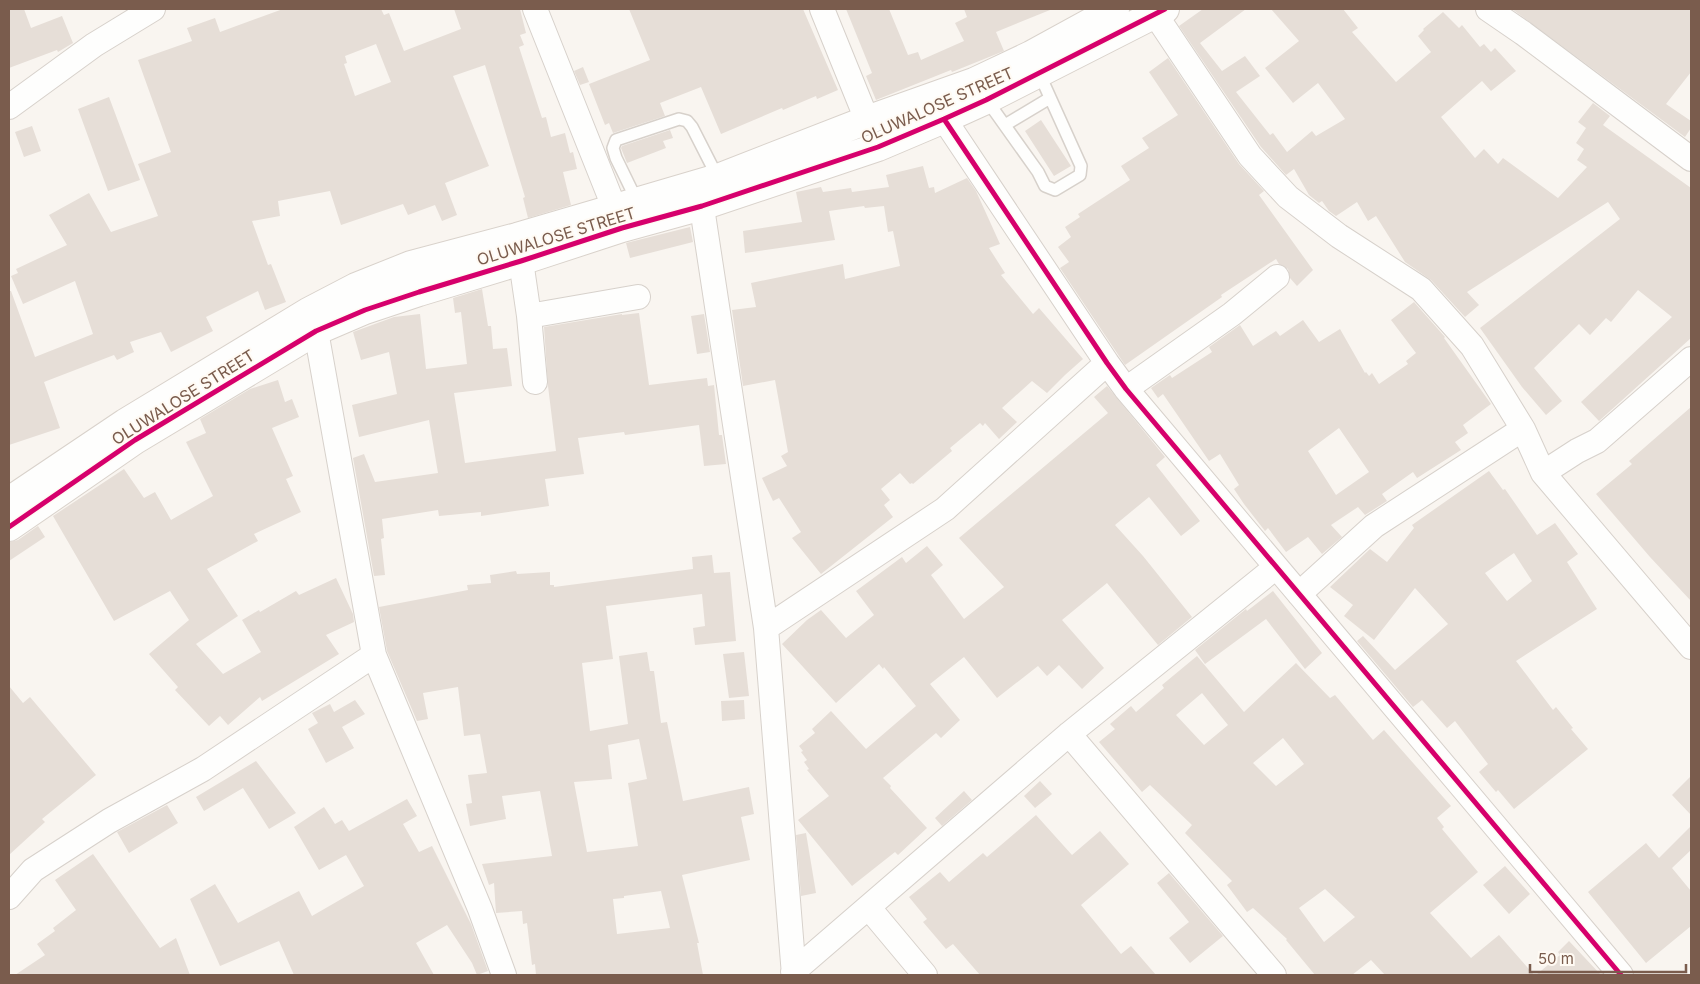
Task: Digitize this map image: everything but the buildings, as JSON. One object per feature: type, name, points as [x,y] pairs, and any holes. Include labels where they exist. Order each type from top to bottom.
[{"type":"street","points":[[9,107],[94,45],[152,9]]},
{"type":"street","points":[[535,9],[626,204]]},
{"type":"street","points":[[822,9],[867,120]]},
{"type":"street","name":"OLUWALOSE STREET","points":[[9,501],[125,423],[308,312],[356,288],[411,265],[517,237],[626,204],[706,189],[878,147],[944,119],[1031,55],[1115,9]]},
{"type":"street","points":[[1488,9],[1691,159]]},
{"type":"street","points":[[1160,12],[1250,156],[1288,197],[1339,236],[1421,289],[1472,346],[1524,429],[1543,473],[1691,647]]},
{"type":"street","name":"OLUWALOSE STREET","points":[[9,527],[135,440],[316,330],[365,310],[419,292],[622,228],[706,189],[867,120],[980,91],[1040,73],[1160,12]]},
{"type":"street","points":[[944,119],[1126,390],[1621,975]]},
{"type":"street","points":[[706,189],[766,628],[793,974]]},
{"type":"street","points":[[521,261],[529,316],[535,382]]},
{"type":"street","points":[[1126,390],[1232,314],[1277,277]]},
{"type":"street","points":[[529,316],[638,296]]},
{"type":"street","points":[[316,330],[374,655],[480,909],[504,975]]},
{"type":"street","points":[[1543,473],[1577,451],[1597,441],[1691,358]]},
{"type":"street","points":[[766,628],[945,509],[1107,363]]},
{"type":"street","points":[[1299,594],[1374,526],[1524,429]]},
{"type":"street","points":[[793,974],[1069,734],[1276,567]]},
{"type":"street","points":[[9,897],[33,870],[109,821],[203,769],[374,655]]},
{"type":"street","points":[[1069,734],[1274,975]]},
{"type":"street","points":[[869,908],[925,975]]},
{"type":"lane","points":[[980,91],[1038,172],[1045,186],[1055,190],[1080,175],[1081,166],[1040,73]]},
{"type":"lane","points":[[1005,125],[1050,98]]},
{"type":"lane","points":[[626,204],[613,148],[616,140],[678,119],[687,121],[692,127],[706,189]]},
{"type":"cycle path","points":[[9,527],[135,440],[316,331],[365,310],[419,292],[622,228],[702,206],[878,147],[986,100],[1165,9]]},
{"type":"cycle path","points":[[944,119],[1126,389],[1621,975]]}]
